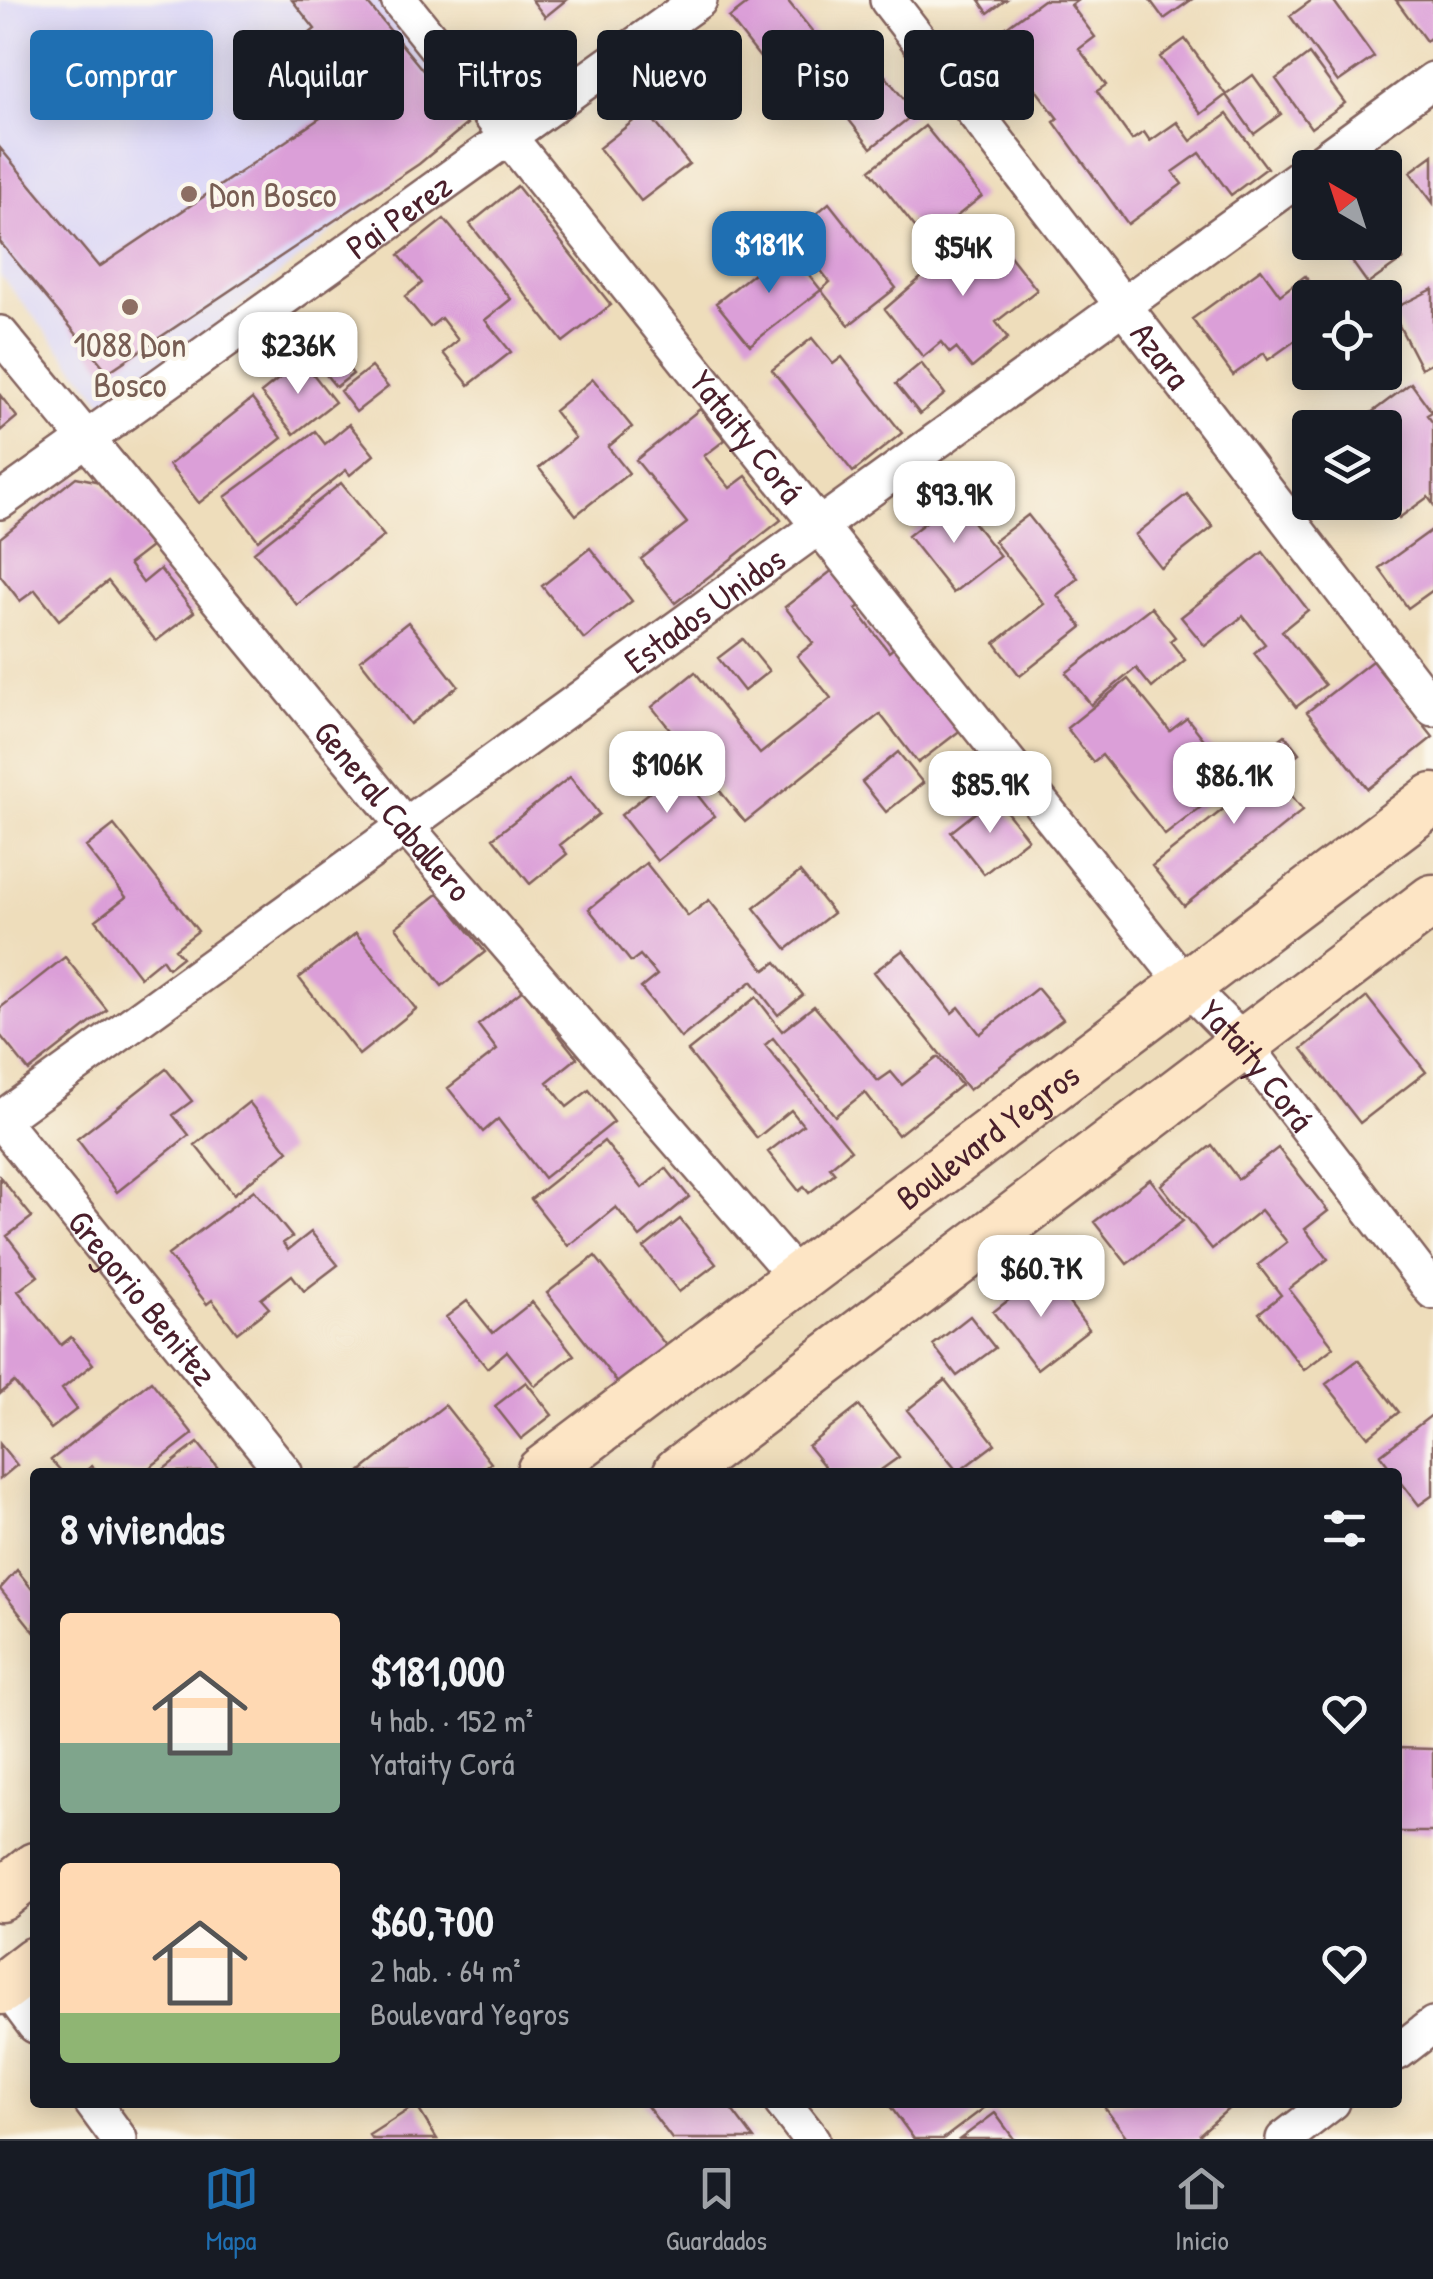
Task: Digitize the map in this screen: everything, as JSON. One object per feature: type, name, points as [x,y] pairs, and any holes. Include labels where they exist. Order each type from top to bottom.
[{"type":"main road","name":"Boulevard Yegros","points":[[547,1468],[1433,798]]},
{"type":"main road","points":[[684,1468],[1433,900]]},
{"type":"main road","points":[[0,1896],[30,1872]]},
{"type":"street","name":"Yataity Corá","points":[[399,0],[1186,985],[1243,1044],[1433,1291]]},
{"type":"street","name":"Pai Perez","points":[[0,501],[699,0]]},
{"type":"street","name":"Azara","points":[[888,0],[1433,708]]},
{"type":"street","name":"Estados Unidos","points":[[1338,150],[1433,80]]},
{"type":"street","name":"Estados Unidos","points":[[0,1120],[822,528],[1292,184]]},
{"type":"street","name":"General Caballero","points":[[0,334],[406,827],[798,1279]]},
{"type":"street","name":"Gregorio Benitez","points":[[0,1120],[281,1468]]},
{"type":"street","points":[[10,1978],[30,2016]]},
{"type":"street","points":[[1402,2049],[1433,2025]]},
{"type":"street","points":[[97,2108],[120,2139]]},
{"type":"street","points":[[787,2108],[811,2139]]},
{"type":"street","points":[[1284,2139],[1324,2108]]},
{"type":"shaded area","name":"Don Bosco","points":[[0,0],[387,0],[424,45],[424,120],[470,120],[110,411],[0,275]]},
{"type":"building","points":[[292,0],[365,0],[390,30],[314,30]]},
{"type":"building","points":[[532,0],[566,0],[545,17]]},
{"type":"building","points":[[752,0],[787,0],[811,30],[762,30],[762,60],[729,18]]},
{"type":"building","points":[[979,0],[1006,0],[988,13]]},
{"type":"building","points":[[1043,0],[1078,0],[1071,5],[1095,37],[1079,49],[1106,85],[1097,91],[1132,140],[1144,132],[1150,141],[1177,122],[1191,141],[1227,114],[1267,168],[1231,195],[1200,153],[1173,172],[1182,184],[1128,224],[1054,122],[1058,119],[1034,87],[1034,30],[1002,30]]},
{"type":"building","points":[[1150,0],[1191,0],[1164,19]]},
{"type":"building","points":[[1312,0],[1333,0],[1374,57],[1338,82],[1290,16]]},
{"type":"building","points":[[1396,0],[1433,0],[1433,36],[1426,41]]},
{"type":"building","points":[[1185,39],[1226,95],[1201,114],[1160,57]]},
{"type":"building","points":[[404,47],[424,72],[424,120],[464,120],[467,124],[419,164],[108,372],[0,242],[0,148],[99,267],[317,120],[404,120]]},
{"type":"building","points":[[1309,54],[1345,103],[1311,128],[1276,79]]},
{"type":"building","points":[[884,74],[904,99],[906,120],[871,148],[849,120],[884,120]]},
{"type":"building","points":[[1253,75],[1281,114],[1254,134],[1226,95]]},
{"type":"building","points":[[635,120],[653,120],[689,164],[641,201],[599,148]]},
{"type":"building","points":[[925,126],[982,196],[926,241],[870,170]]},
{"type":"building","points":[[1433,155],[1433,203],[1410,172]]},
{"type":"building","points":[[517,186],[611,305],[563,342],[470,224]]},
{"type":"building","points":[[829,203],[896,288],[849,325],[821,290],[830,282],[792,234]]},
{"type":"building","points":[[444,219],[511,299],[485,320],[511,352],[469,385],[443,353],[458,340],[441,318],[430,327],[405,297],[422,283],[399,255]]},
{"type":"building","points":[[984,223],[1037,290],[996,322],[1008,338],[972,368],[956,348],[950,353],[941,342],[923,357],[885,309]]},
{"type":"building","points":[[787,247],[821,290],[750,345],[716,303]]},
{"type":"building","points":[[1351,260],[1402,260],[1374,280],[1365,280]]},
{"type":"building","points":[[1261,269],[1280,295],[1292,286],[1292,343],[1268,360],[1264,353],[1233,375],[1192,319]]},
{"type":"building","points":[[1433,289],[1433,362],[1421,368],[1402,331],[1402,304]]},
{"type":"building","points":[[322,335],[353,374],[336,387],[305,349]]},
{"type":"building","points":[[812,338],[833,364],[842,357],[902,433],[853,472],[772,370]]},
{"type":"building","points":[[302,360],[335,402],[294,434],[261,393]]},
{"type":"building","points":[[921,363],[945,394],[920,414],[896,384]]},
{"type":"building","points":[[371,367],[388,387],[356,412],[340,391]]},
{"type":"building","points":[[593,379],[632,427],[608,447],[629,473],[576,515],[539,468],[575,438],[554,411]]},
{"type":"building","points":[[1411,383],[1432,412],[1427,415],[1433,423],[1433,504],[1428,497],[1402,516],[1402,410],[1375,410]]},
{"type":"building","points":[[0,395],[17,417],[0,431]]},
{"type":"building","points":[[252,399],[282,438],[199,503],[169,465]]},
{"type":"building","points":[[700,409],[725,440],[704,456],[730,488],[746,476],[781,520],[675,603],[641,559],[687,523],[636,460]]},
{"type":"building","points":[[349,424],[374,455],[350,475],[346,470],[258,540],[225,497],[315,431],[325,444]]},
{"type":"building","points":[[76,477],[100,482],[151,547],[129,564],[143,583],[160,569],[194,612],[156,641],[108,581],[59,620],[35,590],[20,601],[0,575],[0,538]]},
{"type":"building","points":[[341,483],[384,536],[297,605],[254,552]]},
{"type":"building","points":[[1187,494],[1213,527],[1161,568],[1135,535]]},
{"type":"building","points":[[955,499],[1000,556],[953,593],[908,536]]},
{"type":"building","points":[[1028,515],[1078,578],[1057,595],[1082,627],[1020,676],[995,643],[1044,604],[994,541]]},
{"type":"building","points":[[1433,529],[1433,590],[1408,608],[1379,568]]},
{"type":"building","points":[[590,548],[632,601],[584,639],[542,586]]},
{"type":"building","points":[[1263,552],[1308,610],[1282,631],[1325,685],[1296,707],[1254,653],[1265,644],[1243,616],[1205,646],[1181,617]]},
{"type":"building","points":[[834,569],[862,604],[856,609],[889,652],[896,646],[962,729],[918,763],[880,714],[745,822],[652,707],[695,672],[760,754],[831,698],[797,656],[813,643],[785,607]]},
{"type":"building","points":[[1151,607],[1175,637],[1170,641],[1185,660],[1152,688],[1136,668],[1091,705],[1066,673]]},
{"type":"building","points":[[408,622],[458,686],[410,724],[360,660]]},
{"type":"building","points":[[743,639],[769,671],[744,691],[718,658]]},
{"type":"building","points":[[1372,661],[1433,737],[1368,789],[1307,712]]},
{"type":"building","points":[[1128,679],[1170,731],[1187,718],[1217,756],[1187,779],[1206,803],[1165,835],[1102,755],[1093,762],[1067,728]]},
{"type":"building","points":[[1285,735],[1299,753],[1274,773],[1303,810],[1184,906],[1152,866],[1246,791],[1234,775]]},
{"type":"building","points":[[898,752],[923,783],[886,812],[862,782]]},
{"type":"building","points":[[678,770],[714,816],[657,861],[621,815]]},
{"type":"building","points":[[570,777],[599,814],[560,845],[567,854],[530,884],[493,838]]},
{"type":"building","points":[[995,797],[1028,839],[984,874],[951,832]]},
{"type":"building","points":[[114,825],[198,931],[175,949],[182,957],[168,968],[162,959],[140,977],[96,920],[126,897],[86,847]]},
{"type":"building","points":[[646,863],[688,916],[709,900],[765,970],[776,962],[803,995],[778,1015],[752,981],[681,1038],[641,988],[657,975],[640,955],[631,962],[589,909]]},
{"type":"building","points":[[800,872],[833,913],[787,949],[754,908]]},
{"type":"building","points":[[439,893],[485,952],[442,986],[396,927]]},
{"type":"building","points":[[356,933],[416,1009],[359,1055],[299,978]]},
{"type":"building","points":[[903,950],[952,1013],[959,1007],[980,1034],[1037,988],[1063,1019],[969,1090],[874,972]]},
{"type":"building","points":[[65,957],[107,1010],[29,1071],[0,1035],[0,1008]]},
{"type":"building","points":[[523,990],[577,1058],[547,1082],[567,1107],[589,1090],[614,1122],[544,1178],[498,1119],[483,1132],[448,1088],[497,1050],[478,1025]]},
{"type":"building","points":[[756,997],[782,1031],[814,1006],[878,1081],[891,1072],[902,1085],[938,1057],[961,1085],[898,1135],[865,1092],[835,1116],[773,1038],[765,1045],[851,1150],[830,1167],[835,1173],[809,1193],[804,1187],[799,1191],[768,1152],[803,1125],[791,1110],[757,1138],[688,1051]]},
{"type":"building","points":[[1367,997],[1426,1072],[1360,1123],[1302,1049]]},
{"type":"building","points":[[166,1069],[192,1101],[173,1115],[189,1135],[117,1192],[77,1139]]},
{"type":"building","points":[[249,1102],[288,1151],[234,1194],[195,1145]]},
{"type":"building","points":[[604,1141],[642,1188],[666,1168],[689,1197],[640,1237],[616,1207],[568,1246],[531,1199]]},
{"type":"building","points":[[1212,1145],[1238,1179],[1278,1148],[1328,1211],[1305,1229],[1328,1259],[1289,1289],[1334,1347],[1304,1370],[1259,1313],[1281,1295],[1258,1265],[1287,1242],[1261,1210],[1212,1249],[1161,1185]]},
{"type":"building","points":[[0,1177],[32,1217],[7,1236],[38,1276],[18,1291],[61,1345],[71,1337],[93,1364],[62,1389],[77,1409],[51,1429],[14,1382],[0,1394]]},
{"type":"building","points":[[1150,1179],[1183,1221],[1127,1264],[1094,1222]]},
{"type":"building","points":[[254,1190],[292,1237],[283,1243],[288,1250],[311,1232],[338,1265],[304,1291],[292,1275],[261,1299],[269,1308],[237,1333],[212,1300],[207,1304],[168,1255]]},
{"type":"building","points":[[680,1219],[716,1264],[679,1292],[644,1248]]},
{"type":"building","points":[[595,1256],[672,1353],[624,1391],[547,1293]]},
{"type":"building","points":[[1045,1272],[1089,1329],[1037,1369],[993,1312]]},
{"type":"building","points":[[467,1301],[493,1333],[532,1302],[574,1355],[535,1386],[507,1351],[487,1368],[446,1317]]},
{"type":"building","points":[[970,1316],[995,1348],[957,1376],[933,1345]]},
{"type":"building","points":[[1358,1360],[1399,1412],[1368,1437],[1326,1384]]},
{"type":"building","points":[[945,1380],[995,1444],[963,1468],[955,1468],[907,1410]]},
{"type":"building","points":[[151,1381],[193,1434],[149,1468],[58,1468],[51,1460]]},
{"type":"building","points":[[526,1382],[552,1415],[521,1439],[495,1406]]},
{"type":"building","points":[[445,1405],[491,1463],[484,1468],[365,1468]]},
{"type":"building","points":[[859,1406],[899,1457],[884,1468],[826,1468],[808,1446]]},
{"type":"building","points":[[1433,1414],[1433,1495],[1419,1505],[1402,1483],[1402,1468],[1390,1468],[1380,1455]]},
{"type":"building","points":[[198,1443],[218,1468],[165,1468]]},
{"type":"building","points":[[0,1444],[17,1465],[0,1479]]},
{"type":"building","points":[[17,1570],[30,1586],[30,1627],[0,1589]]},
{"type":"building","points":[[1402,1748],[1433,1749],[1433,1832],[1402,1832]]},
{"type":"building","points":[[411,2108],[418,2108],[437,2139],[372,2139],[369,2135]]},
{"type":"building","points":[[649,2108],[731,2108],[754,2139],[672,2139]]},
{"type":"building","points":[[891,2108],[984,2108],[943,2139],[914,2139]]},
{"type":"building","points":[[1105,2108],[1229,2108],[1200,2134],[1204,2139],[1128,2139]]},
{"type":"building","points":[[995,2113],[1014,2139],[960,2139]]},
{"type":"place","name":"Don Bosco","points":[[189,194]]},
{"type":"place","name":"1088 Don Bosco","points":[[130,307]]}]
